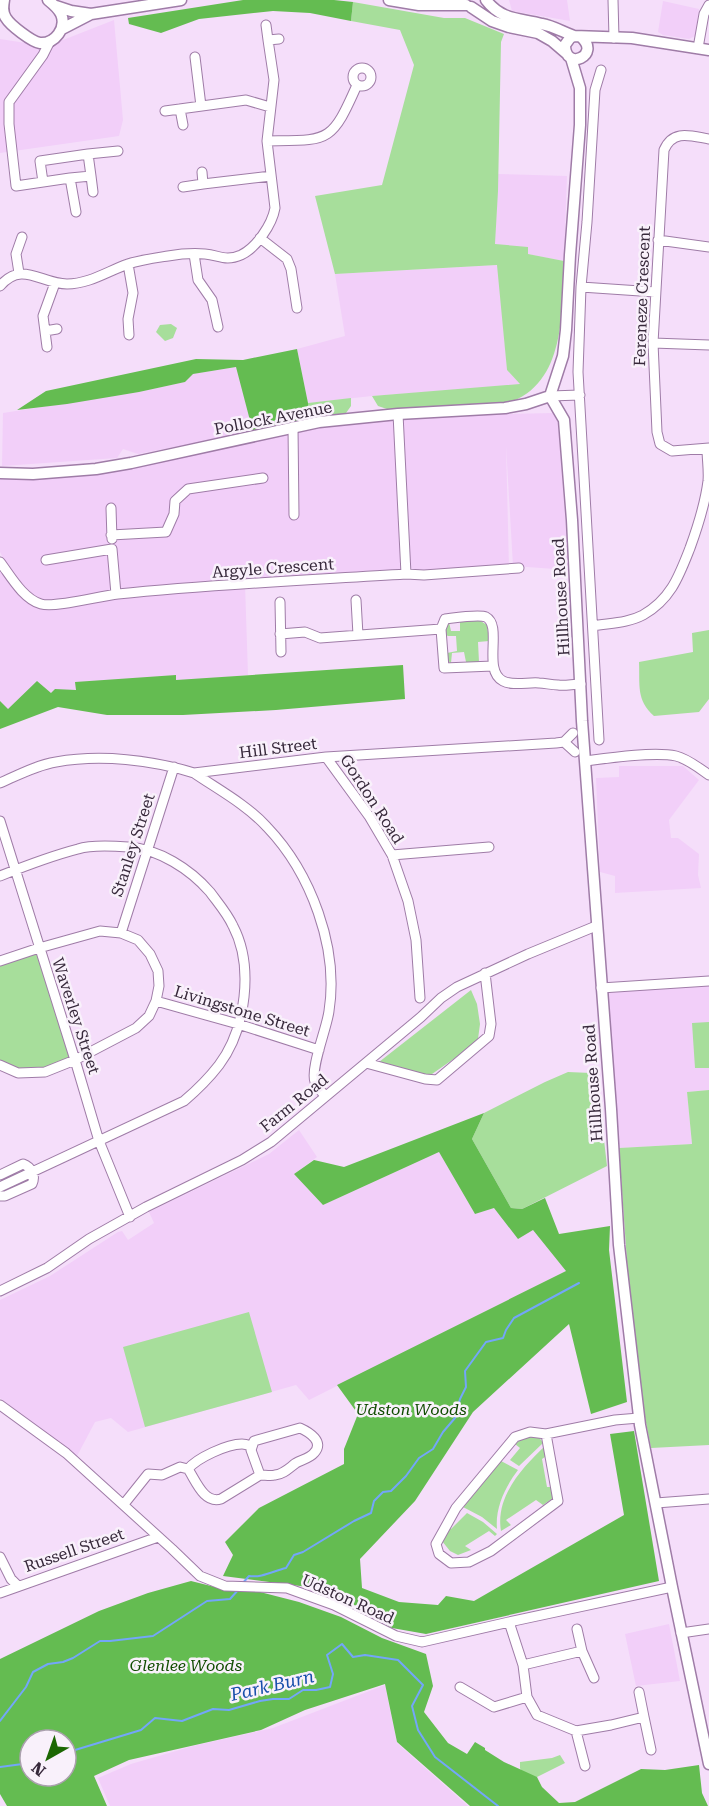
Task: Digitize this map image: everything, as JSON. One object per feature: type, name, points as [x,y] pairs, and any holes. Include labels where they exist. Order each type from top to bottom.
[{"type":"street","points":[[52,3],[71,11],[92,14],[182,0]]},
{"type":"street","points":[[389,0],[437,6],[466,4],[476,6],[484,0],[493,9],[508,17],[541,23],[585,41],[587,46],[577,74]]},
{"type":"street","points":[[437,6],[448,0]]},
{"type":"street","points":[[613,0],[614,38]]},
{"type":"street","points":[[52,3],[61,14],[62,29]]},
{"type":"street","points":[[466,4],[492,21],[538,33],[552,41],[568,56],[578,59],[614,38]]},
{"type":"street","points":[[580,395],[550,396],[563,356],[566,330],[580,125],[580,88],[565,45],[570,38],[577,37],[632,38],[704,49],[704,14],[709,5]]},
{"type":"street","points":[[2,7],[6,18],[34,41],[40,43],[50,41]]},
{"type":"street","points":[[91,176],[16,186],[5,132],[9,102],[50,41],[62,29],[92,14]]},
{"type":"street","points":[[0,285],[8,276],[20,273],[56,282],[79,283],[128,264],[171,256],[207,254],[223,258],[238,256],[248,251],[274,217],[275,208],[267,141],[274,80],[266,25]]},
{"type":"street","points":[[0,28],[20,31]]},
{"type":"street","points":[[268,40],[279,39]]},
{"type":"street","points":[[30,72],[35,54],[34,41]]},
{"type":"street","points":[[195,57],[201,106]]},
{"type":"street","name":"Hillhouse Road","points":[[599,740],[578,372],[581,287],[595,90],[601,70]]},
{"type":"street","points":[[267,141],[312,141],[326,136],[342,118],[357,85]]},
{"type":"street","points":[[165,111],[246,100],[270,107]]},
{"type":"street","points":[[180,109],[183,125]]},
{"type":"street","name":"Fereneze Crescent","points":[[708,449],[672,451],[660,444],[657,432],[653,343],[664,150],[667,143],[681,135],[709,139]]},
{"type":"street","points":[[43,182],[40,161],[118,151]]},
{"type":"street","points":[[88,154],[93,192]]},
{"type":"street","points":[[202,172],[203,184]]},
{"type":"street","points":[[183,187],[271,176]]},
{"type":"street","points":[[70,178],[76,212]]},
{"type":"street","points":[[20,273],[16,254],[22,237]]},
{"type":"street","points":[[260,238],[287,259],[291,269],[297,308]]},
{"type":"street","points":[[658,240],[709,248]]},
{"type":"street","points":[[194,255],[198,280],[212,300],[218,327]]},
{"type":"street","points":[[128,264],[133,293],[128,319],[129,335]]},
{"type":"street","points":[[47,347],[43,316],[56,282]]},
{"type":"street","points":[[581,287],[655,292]]},
{"type":"street","points":[[283,297],[295,296]]},
{"type":"street","points":[[204,315],[216,314]]},
{"type":"street","points":[[128,319],[139,319]]},
{"type":"street","points":[[45,331],[57,329]]},
{"type":"street","points":[[653,343],[709,345]]},
{"type":"street","name":"Hillhouse Road","points":[[550,396],[564,420],[618,1234],[639,1418],[709,1764]]},
{"type":"street","name":"Pollock Avenue","points":[[0,473],[33,474],[96,469],[338,419],[505,408],[550,396]]},
{"type":"street","points":[[398,414],[406,574]]},
{"type":"street","points":[[293,427],[294,515]]},
{"type":"street","points":[[593,626],[631,620],[641,616],[655,607],[674,584],[682,570],[701,520],[708,478],[708,449]]},
{"type":"street","points":[[111,535],[166,532],[174,514],[175,501],[188,489],[263,478]]},
{"type":"street","points":[[111,508],[116,594]]},
{"type":"street","points":[[46,560],[112,549]]},
{"type":"street","name":"Argyle Crescent","points":[[0,562],[19,586],[39,604],[50,605],[116,594],[519,568]]},
{"type":"street","points":[[356,600],[358,635]]},
{"type":"street","points":[[280,602],[281,652]]},
{"type":"street","points":[[493,666],[444,668],[441,629],[445,619],[486,618],[492,627],[493,666],[496,675],[507,683],[542,682],[559,686],[581,684]]},
{"type":"street","points":[[280,634],[305,632],[320,638],[441,629]]},
{"type":"street","points":[[573,733],[564,742],[576,752]]},
{"type":"street","name":"Hill Street","points":[[0,783],[40,766],[58,762],[98,759],[174,767],[194,774],[326,757],[564,742]]},
{"type":"street","points":[[586,761],[651,755],[675,756],[708,773]]},
{"type":"street","name":"Gordon Road","points":[[326,757],[369,816],[392,855],[408,901],[416,940],[420,999]]},
{"type":"street","name":"Stanley Street","points":[[121,933],[174,767]]},
{"type":"street","points":[[194,774],[245,806],[267,826],[292,858],[314,900],[331,968],[330,1009],[313,1072],[315,1082],[325,1096]]},
{"type":"street","name":"Waverley Street","points":[[0,821],[99,1141],[130,1217]]},
{"type":"street","points":[[0,876],[80,848],[129,847],[147,851],[184,868],[221,906],[234,927],[245,966],[244,1004],[238,1024],[221,1063],[202,1085],[184,1101],[0,1187]]},
{"type":"street","points":[[392,855],[489,847]]},
{"type":"street","name":"Farm Road","points":[[0,1291],[47,1268],[89,1239],[153,1203],[242,1160],[271,1142],[457,987],[596,926]]},
{"type":"street","points":[[0,961],[100,931],[121,933],[138,940],[158,971],[159,986],[156,1001],[149,1016],[136,1028],[75,1060],[45,1072],[18,1073],[0,1065]]},
{"type":"street","points":[[366,1063],[425,1079],[437,1080],[489,1036],[491,1024],[485,973]]},
{"type":"street","points":[[601,988],[709,981]]},
{"type":"street","name":"Livingstone Street","points":[[156,1001],[319,1050]]},
{"type":"street","points":[[0,1175],[23,1164],[28,1166],[34,1179],[32,1184],[0,1196]]},
{"type":"street","name":"Udston Road","points":[[0,1405],[66,1453],[200,1576],[225,1586],[286,1587],[334,1605],[396,1636],[422,1642],[672,1587]]},
{"type":"street","points":[[546,1434],[558,1500],[490,1551],[468,1562],[451,1563],[439,1554],[436,1544],[456,1508],[515,1437],[530,1432],[546,1434],[615,1420],[639,1418]]},
{"type":"street","points":[[124,1504],[148,1474],[162,1475],[180,1467],[188,1469],[207,1497],[215,1501],[221,1499],[260,1475],[284,1473],[297,1462],[314,1453],[317,1447],[311,1433],[300,1428],[254,1441],[251,1450],[260,1475]]},
{"type":"street","points":[[188,1469],[194,1462],[226,1447],[242,1444],[251,1446]]},
{"type":"street","points":[[656,1503],[709,1499]]},
{"type":"street","name":"Russell Street","points":[[0,1593],[158,1537]]},
{"type":"street","points":[[0,1557],[11,1579],[18,1586]]},
{"type":"street","points":[[509,1622],[523,1665],[526,1697],[537,1714],[576,1731],[644,1717]]},
{"type":"street","points":[[577,1629],[582,1651],[594,1678]]},
{"type":"street","points":[[681,1633],[709,1629]]},
{"type":"street","points":[[523,1665],[582,1651]]},
{"type":"street","points":[[460,1687],[494,1707],[526,1697]]},
{"type":"street","points":[[639,1692],[651,1750]]},
{"type":"street","points":[[576,1731],[585,1766]]},
{"type":"shaded area","points":[[509,0],[567,0],[570,21],[512,11]]},
{"type":"shaded area","points":[[663,1],[699,9],[695,36],[689,39],[663,35],[658,32]]},
{"type":"shaded area","points":[[114,20],[123,120],[119,136],[0,153],[0,39],[26,43],[63,40]]},
{"type":"shaded area","points":[[498,174],[567,176],[564,261],[527,254],[528,248],[495,245]]},
{"type":"shaded area","points":[[498,265],[507,370],[521,385],[308,403],[297,349],[345,336],[335,274]]},
{"type":"shaded area","points":[[237,367],[253,432],[138,454],[123,449],[117,458],[2,466],[3,413],[139,392],[185,382],[192,374]]},
{"type":"shaded area","points":[[505,408],[506,414],[553,413],[558,423],[569,570],[513,566],[506,445],[509,568],[245,584],[248,675],[93,690],[0,727],[0,561],[3,558],[0,552],[0,475],[69,472],[319,422]]},
{"type":"shaded area","points":[[619,766],[683,766],[699,780],[669,820],[671,838],[678,838],[699,854],[698,875],[701,888],[615,893],[615,876],[600,872],[596,778],[619,777]]},
{"type":"shaded area","points":[[709,985],[709,1090],[687,1092],[692,1144],[619,1148],[607,993]]},
{"type":"shaded area","points":[[299,1130],[317,1157],[294,1174],[323,1205],[439,1152],[475,1214],[494,1208],[533,1230],[566,1271],[309,1400],[296,1385],[128,1432],[111,1418],[95,1422],[77,1456],[0,1398],[0,1300],[50,1276],[118,1232],[122,1231],[128,1240],[154,1223],[149,1212],[269,1154]]},
{"type":"shaded area","points":[[669,1624],[680,1681],[636,1686],[625,1634]]},
{"type":"shaded area","points":[[385,1685],[397,1743],[468,1806],[110,1806],[98,1778],[131,1764],[193,1746],[273,1728]]},
{"type":"green space","points":[[243,0],[353,2],[351,21],[310,13],[273,11],[199,19],[161,33],[129,24],[128,18]]},
{"type":"green space","points":[[353,2],[444,18],[465,18],[504,34],[501,42],[495,244],[528,247],[528,254],[564,261],[561,323],[551,363],[541,380],[527,393],[508,403],[390,410],[378,406],[372,396],[520,384],[507,370],[497,265],[335,274],[315,196],[382,185],[414,65],[400,30],[351,21]]},
{"type":"green space","points":[[171,324],[177,328],[173,338],[165,341],[156,332],[160,325]]},
{"type":"green space","points":[[297,349],[310,420],[253,432],[236,367],[193,374],[185,382],[139,392],[17,410],[46,391],[196,359],[243,360]]},
{"type":"green space","points":[[351,398],[351,406],[346,413],[310,420],[308,403]]},
{"type":"green space","points":[[479,620],[487,625],[489,641],[478,642],[479,662],[466,662],[464,652],[452,653],[451,663],[448,661],[447,653],[457,651],[456,636],[446,635],[445,624],[449,622],[451,631],[460,631],[460,621]]},
{"type":"green space","points":[[709,630],[709,699],[699,712],[654,716],[642,698],[639,685],[639,662],[693,652],[692,633]]},
{"type":"green space","points":[[403,665],[405,699],[183,715],[107,715],[58,707],[0,729],[0,701],[8,709],[37,681],[51,693],[55,689],[76,690],[75,682],[176,675],[176,680]]},
{"type":"green space","points":[[39,948],[75,1060],[45,1072],[18,1073],[0,1065],[0,961]]},
{"type":"green space","points":[[471,990],[477,1004],[480,1024],[478,1039],[468,1049],[432,1074],[417,1074],[379,1062]]},
{"type":"green space","points":[[709,1022],[709,1068],[695,1068],[692,1023]]},
{"type":"green space","points":[[596,1070],[607,1166],[522,1209],[511,1208],[472,1139],[484,1113],[568,1072],[591,1073]]},
{"type":"green space","points":[[709,1090],[709,1445],[651,1448],[639,1387],[632,1332],[619,1148],[692,1144],[687,1092]]},
{"type":"green space","name":"Udston Woods","points":[[484,1113],[472,1139],[511,1208],[522,1209],[545,1198],[559,1234],[610,1226],[609,1250],[627,1402],[591,1414],[569,1324],[473,1412],[415,1501],[360,1559],[362,1588],[399,1602],[438,1605],[446,1596],[474,1601],[624,1515],[610,1434],[634,1431],[659,1581],[426,1634],[392,1628],[359,1607],[308,1587],[223,1576],[233,1555],[225,1542],[259,1508],[344,1464],[344,1449],[358,1414],[337,1385],[566,1271],[533,1230],[518,1239],[494,1208],[475,1214],[439,1152],[323,1205],[294,1174],[314,1160],[344,1167]]},
{"type":"green space","points":[[249,1312],[272,1392],[145,1427],[123,1347]]},
{"type":"green space","points":[[528,1437],[539,1437],[543,1443],[519,1466],[510,1460],[520,1448],[515,1444]]},
{"type":"green space","points":[[546,1445],[548,1455],[542,1459],[547,1487],[552,1487],[556,1496],[543,1505],[536,1500],[506,1520],[511,1525],[501,1531],[500,1518],[507,1494],[520,1473]]},
{"type":"green space","points":[[501,1461],[518,1470],[502,1498],[497,1529],[482,1517],[463,1507]]},
{"type":"green space","points":[[467,1513],[483,1522],[497,1534],[495,1536],[489,1531],[465,1546],[471,1550],[458,1555],[450,1551],[442,1541],[447,1527],[451,1529]]},
{"type":"green space","name":"Glenlee Woods","points":[[191,1581],[219,1588],[260,1592],[299,1602],[341,1617],[382,1638],[426,1654],[433,1686],[424,1712],[448,1743],[467,1754],[475,1742],[504,1762],[537,1777],[542,1787],[559,1803],[575,1802],[641,1769],[665,1770],[699,1765],[702,1793],[708,1806],[470,1806],[397,1742],[385,1684],[305,1710],[261,1730],[129,1760],[94,1776],[107,1806],[7,1806],[0,1794],[0,1659],[99,1611],[148,1593]]},
{"type":"green space","points":[[560,1755],[565,1763],[537,1777],[523,1776],[520,1762]]},
{"type":"waterway","points":[[242,1584],[249,1576],[263,1575],[286,1568],[294,1555],[371,1513],[374,1501],[383,1492],[391,1491],[419,1458],[433,1449],[455,1418],[466,1387],[465,1371],[486,1342],[503,1338],[514,1318],[579,1283]]},
{"type":"waterway","points":[[0,1721],[26,1687],[33,1672],[48,1664],[73,1658],[100,1641],[153,1636],[207,1601],[230,1599],[239,1589]]},
{"type":"waterway","name":"Park Burn","points":[[78,1749],[141,1730],[155,1718],[182,1721],[213,1709],[229,1710],[260,1701],[289,1699],[303,1690],[330,1687],[333,1674],[327,1655],[342,1644],[353,1657],[365,1655],[398,1660],[423,1685],[412,1706],[418,1730],[435,1757],[498,1806]]},
{"type":"waterway","name":"Park Burn","points":[[0,1767],[18,1765]]}]
